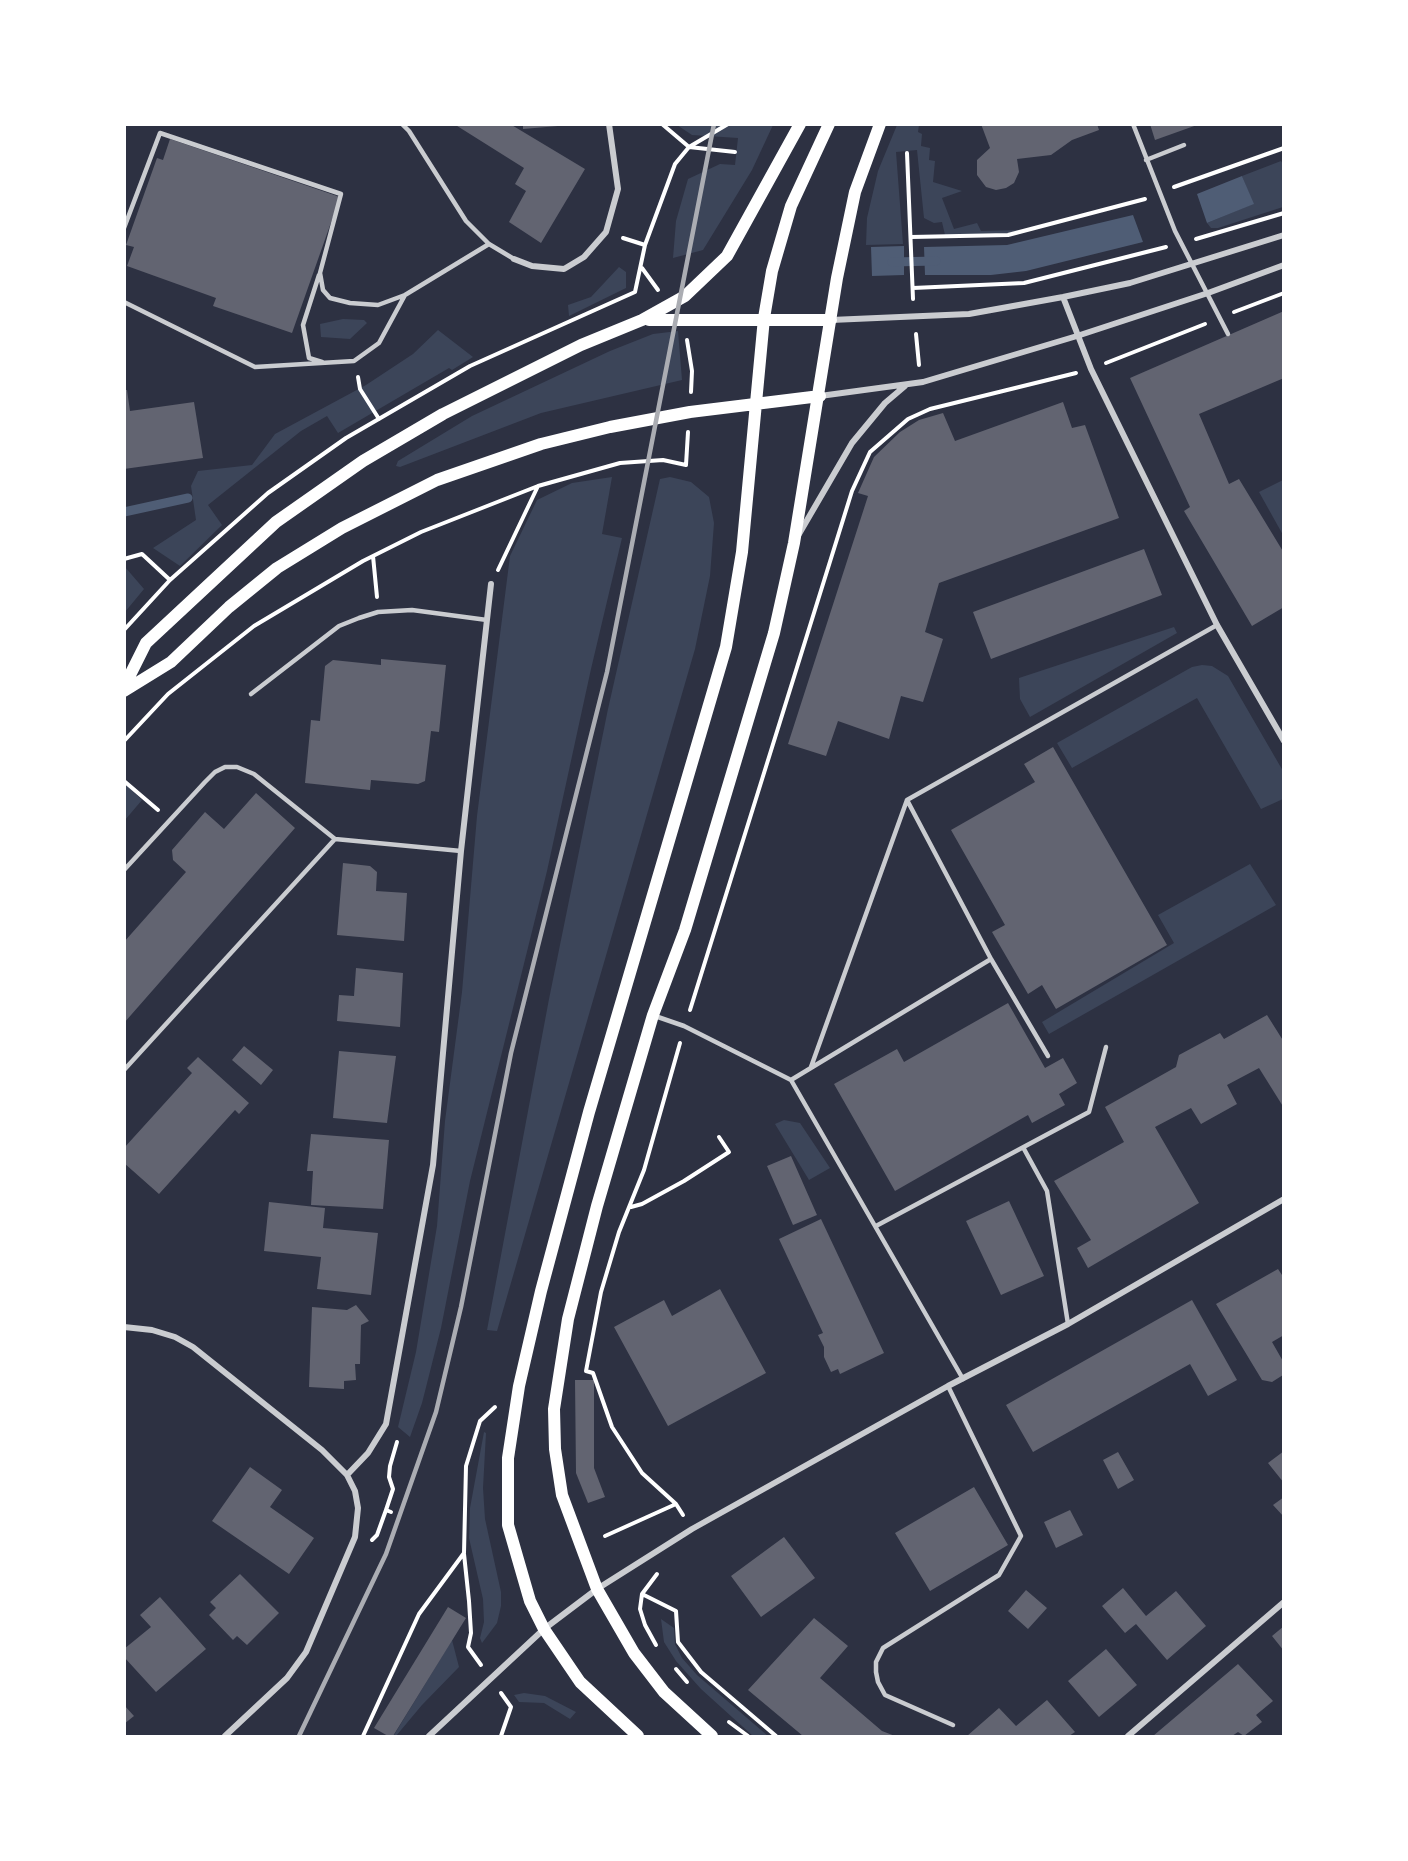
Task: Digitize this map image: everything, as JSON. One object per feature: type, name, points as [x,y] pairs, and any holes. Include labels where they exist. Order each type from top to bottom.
[{"type":"main road","points":[[124,689],[146,643],[276,522],[363,461],[443,414],[581,345],[642,320],[685,296],[728,256],[800,124]]},
{"type":"main road","points":[[638,1737],[580,1682],[544,1629],[530,1601],[508,1525],[508,1458],[519,1386],[541,1291],[586,1123],[726,647],[742,552],[764,318],[772,271],[784,226],[829,124]]},
{"type":"main road","points":[[712,1737],[664,1692],[634,1653],[597,1589],[562,1496],[555,1449],[554,1409],[568,1319],[597,1206],[652,1015],[685,930],[774,633],[794,543],[855,192],[880,124]]},
{"type":"main road","points":[[642,320],[679,318],[831,320]]},
{"type":"main road","points":[[124,689],[171,662],[229,607],[278,567],[342,528],[437,480],[542,444],[610,427],[690,412],[820,396]]},
{"type":"street","points":[[514,259],[532,266],[564,269],[584,257],[606,232],[618,189],[609,124]]},
{"type":"street","points":[[831,320],[969,314],[1063,297],[1130,283],[1284,235]]},
{"type":"street","points":[[820,396],[923,382],[1077,336],[1208,293],[1284,265]]},
{"type":"street","points":[[1063,297],[1091,369],[1217,625],[1284,741]]},
{"type":"street","points":[[794,543],[852,444],[885,403],[905,386]]},
{"type":"street","points":[[347,1474],[368,1453],[386,1424],[433,1165],[461,851],[491,584]]},
{"type":"street","points":[[429,1737],[490,1677],[544,1629],[597,1589],[693,1529],[948,1386],[1068,1324],[1284,1199]]},
{"type":"street","points":[[124,1327],[152,1330],[175,1337],[193,1347],[322,1450],[347,1474],[355,1491],[358,1508],[355,1537],[323,1617],[306,1652],[287,1678],[225,1737]]},
{"type":"street","points":[[1128,1737],[1284,1602]]},
{"type":"lane","points":[[402,124],[409,131],[466,221],[489,244],[514,259]]},
{"type":"lane","points":[[1133,124],[1175,231],[1228,334]]},
{"type":"lane","points":[[124,228],[160,133],[341,194],[320,273],[303,325],[309,358],[324,363]]},
{"type":"lane","points":[[1146,160],[1184,145]]},
{"type":"lane","points":[[320,273],[323,290],[330,298],[350,303],[378,305],[405,295],[489,244]]},
{"type":"lane","points":[[124,302],[255,367],[354,361],[379,343],[405,295]]},
{"type":"lane","points":[[250,694],[339,626],[378,612],[412,610],[487,620]]},
{"type":"lane","points":[[811,1067],[907,800],[1217,625]]},
{"type":"lane","points":[[124,870],[215,772],[225,767],[237,767],[254,774],[335,839],[461,851]]},
{"type":"lane","points":[[907,800],[991,958],[1048,1056]]},
{"type":"lane","points":[[124,1070],[335,839]]},
{"type":"lane","points":[[791,1080],[991,958]]},
{"type":"lane","points":[[652,1015],[684,1026],[791,1080],[963,1379]]},
{"type":"lane","points":[[876,1226],[1024,1149],[1089,1112],[1106,1047]]},
{"type":"lane","points":[[1024,1149],[1047,1191],[1068,1324]]},
{"type":"lane","points":[[948,1386],[1021,1536],[999,1575],[883,1648],[876,1662],[876,1672],[885,1695],[953,1725]]},
{"type":"path","points":[[662,124],[689,147],[735,152]]},
{"type":"path","points":[[606,232],[645,245],[675,164],[689,147],[728,124]]},
{"type":"path","points":[[911,237],[1008,235],[1137,202],[1284,148]]},
{"type":"path","points":[[907,153],[914,318],[923,382],[930,410]]},
{"type":"path","points":[[913,288],[1024,282],[1284,213]]},
{"type":"path","points":[[693,1529],[676,1504],[642,1473],[612,1427],[593,1373],[586,1371],[601,1292],[619,1232],[644,1170],[684,1026],[852,491],[870,452],[908,419],[930,410],[1091,369],[1284,292]]},
{"type":"path","points":[[124,741],[168,694],[254,626],[373,556],[421,532],[538,486],[620,463],[663,460],[686,465],[692,370],[687,334],[679,318]]},
{"type":"path","points":[[360,389],[379,419]]},
{"type":"path","points":[[491,584],[538,486]]},
{"type":"path","points":[[373,556],[378,612]]},
{"type":"path","points":[[124,630],[170,580]]},
{"type":"path","points":[[124,781],[169,819]]},
{"type":"path","points":[[630,1208],[684,1181],[729,1152],[719,1137]]},
{"type":"path","points":[[501,1737],[511,1707],[468,1647],[471,1633],[464,1553],[466,1466],[480,1420],[519,1386]]},
{"type":"path","points":[[377,1535],[393,1489],[388,1478],[399,1435],[386,1424]]},
{"type":"path","points":[[605,1536],[676,1504]]},
{"type":"path","points":[[386,1510],[391,1512]]},
{"type":"path","points":[[363,1737],[419,1614],[464,1553]]},
{"type":"path","points":[[662,1654],[645,1625],[640,1609],[642,1594],[676,1611],[678,1642],[701,1672],[776,1737]]},
{"type":"path","points":[[669,1661],[690,1685]]},
{"type":"path","points":[[724,1718],[748,1737]]},
{"type":"shaded area","points":[[677,125],[773,125],[752,170],[703,250],[673,258],[676,221],[688,179],[720,164],[735,165],[738,138],[692,135]]},
{"type":"shaded area","points":[[897,125],[919,125],[918,132],[922,134],[921,146],[930,148],[929,160],[935,161],[933,182],[962,191],[942,198],[954,229],[977,223],[981,231],[1021,230],[1009,233],[945,235],[942,222],[934,223],[924,218],[917,150],[896,152],[903,244],[866,245],[867,218],[878,171]]},
{"type":"shaded area","points":[[1281,161],[1283,164],[1283,207],[1218,228],[1211,228],[1207,223],[1253,204],[1242,176]]},
{"type":"shaded area","points":[[1242,176],[1254,204],[1207,223],[1197,194]]},
{"type":"shaded area","points":[[1133,215],[1143,242],[1026,271],[991,275],[925,275],[924,247],[1007,245]]},
{"type":"shaded area","points":[[904,246],[904,275],[872,276],[871,247]]},
{"type":"shaded area","points":[[619,267],[626,272],[626,288],[569,316],[568,305],[591,297]]},
{"type":"shaded area","points":[[343,319],[364,320],[367,323],[350,339],[321,337],[320,324]]},
{"type":"shaded area","points":[[438,330],[473,357],[452,370],[449,368],[338,433],[327,416],[301,431],[208,505],[222,525],[180,566],[153,548],[196,520],[191,486],[198,471],[252,465],[275,434],[366,385],[413,354]]},
{"type":"shaded area","points":[[678,331],[682,380],[541,413],[400,467],[396,466],[398,461],[472,416],[610,351],[653,334]]},
{"type":"shaded area","points":[[612,477],[602,534],[622,538],[547,871],[470,1181],[441,1328],[422,1403],[410,1437],[398,1427],[416,1352],[437,1226],[445,1121],[462,992],[477,816],[510,556],[537,500],[572,483]]},
{"type":"shaded area","points":[[670,477],[691,482],[709,497],[714,523],[710,576],[695,649],[497,1331],[487,1330],[549,999],[608,709],[660,479]]},
{"type":"shaded area","points":[[1283,480],[1283,535],[1259,492]]},
{"type":"shaded area","points":[[124,567],[144,589],[125,612]]},
{"type":"shaded area","points":[[1174,627],[1177,633],[1030,717],[1020,699],[1019,678]]},
{"type":"shaded area","points":[[1212,666],[1228,676],[1283,771],[1283,799],[1261,809],[1197,698],[1072,768],[1057,743],[1192,667]]},
{"type":"shaded area","points":[[125,784],[142,800],[124,820]]},
{"type":"shaded area","points":[[1250,864],[1276,905],[1049,1034],[1042,1022],[1174,943],[1158,915]]},
{"type":"shaded area","points":[[784,1120],[800,1123],[830,1168],[809,1180],[775,1124]]},
{"type":"shaded area","points":[[484,1432],[486,1433],[483,1488],[485,1519],[501,1592],[501,1606],[497,1623],[482,1643],[480,1638],[484,1622],[483,1599],[469,1538],[470,1508]]},
{"type":"shaded area","points":[[661,1619],[674,1628],[675,1644],[682,1658],[697,1675],[768,1736],[753,1736],[701,1689],[676,1661],[664,1642]]},
{"type":"shaded area","points":[[452,1640],[459,1667],[396,1736],[394,1735]]},
{"type":"shaded area","points":[[524,1693],[545,1696],[576,1712],[570,1719],[544,1703],[519,1702],[514,1695]]},
{"type":"building","points":[[454,124],[510,124],[585,169],[541,243],[509,222],[526,191],[515,184],[524,168]]},
{"type":"building","points":[[523,124],[558,124],[558,126],[523,129]]},
{"type":"building","points":[[981,124],[1097,124],[1099,130],[1072,140],[1051,155],[1017,159],[1019,172],[1014,183],[996,190],[986,187],[977,175],[977,160],[990,148]]},
{"type":"building","points":[[1150,124],[1197,124],[1197,125],[1155,140]]},
{"type":"building","points":[[170,139],[340,197],[292,333],[213,306],[216,298],[127,266],[134,247],[126,245],[157,158],[163,160]]},
{"type":"building","points":[[1284,311],[1284,378],[1199,414],[1229,484],[1239,479],[1284,553],[1284,607],[1252,626],[1184,511],[1190,507],[1130,378]]},
{"type":"building","points":[[124,390],[127,390],[130,411],[194,402],[203,458],[124,469]]},
{"type":"building","points":[[1063,402],[1072,428],[1085,425],[1119,518],[939,583],[925,632],[943,639],[923,702],[901,696],[889,739],[838,721],[826,756],[788,744],[868,496],[858,493],[874,457],[900,432],[919,420],[943,413],[955,441]]},
{"type":"building","points":[[1144,549],[1162,595],[991,659],[973,612]]},
{"type":"building","points":[[381,659],[446,665],[439,732],[431,731],[425,781],[418,784],[371,780],[370,790],[305,783],[311,720],[320,721],[325,666],[333,660],[381,665]]},
{"type":"building","points":[[1053,747],[1167,945],[1056,1009],[1042,985],[1028,994],[992,932],[1005,925],[951,830],[1035,782],[1024,764]]},
{"type":"building","points":[[256,793],[295,828],[124,1023],[124,942],[186,872],[173,860],[172,850],[205,812],[224,829]]},
{"type":"building","points":[[343,863],[370,866],[377,872],[376,891],[407,893],[404,941],[337,935]]},
{"type":"building","points":[[356,968],[403,973],[400,1027],[337,1021],[339,995],[354,996]]},
{"type":"building","points":[[1008,1003],[1045,1068],[1063,1058],[1077,1083],[1059,1094],[1065,1105],[1032,1123],[1028,1115],[895,1191],[834,1084],[897,1049],[904,1062]]},
{"type":"building","points":[[1267,1015],[1284,1042],[1284,1108],[1259,1068],[1227,1085],[1237,1104],[1201,1124],[1191,1108],[1155,1127],[1199,1203],[1088,1268],[1077,1248],[1091,1240],[1054,1181],[1124,1142],[1105,1107],[1176,1067],[1179,1055],[1220,1033],[1224,1039]]},
{"type":"building","points":[[244,1046],[273,1070],[261,1085],[232,1060]]},
{"type":"building","points":[[339,1051],[396,1056],[387,1123],[333,1118]]},
{"type":"building","points":[[198,1057],[249,1103],[239,1114],[235,1110],[159,1194],[124,1163],[124,1148],[192,1073],[187,1068]]},
{"type":"building","points":[[311,1134],[389,1140],[383,1209],[311,1205],[313,1171],[307,1171]]},
{"type":"building","points":[[791,1156],[817,1215],[793,1225],[767,1166]]},
{"type":"building","points":[[1009,1201],[1044,1276],[1001,1295],[966,1221]]},
{"type":"building","points":[[269,1202],[325,1208],[323,1228],[378,1233],[371,1295],[317,1289],[321,1257],[264,1251]]},
{"type":"building","points":[[821,1219],[884,1353],[840,1374],[838,1369],[831,1372],[824,1357],[824,1347],[818,1335],[823,1333],[779,1239]]},
{"type":"building","points":[[1278,1269],[1284,1278],[1284,1335],[1272,1342],[1284,1363],[1284,1371],[1283,1375],[1272,1382],[1262,1380],[1216,1304]]},
{"type":"building","points":[[720,1289],[766,1373],[668,1426],[614,1327],[664,1300],[672,1316]]},
{"type":"building","points":[[1192,1300],[1237,1380],[1208,1396],[1190,1364],[1033,1452],[1006,1405]]},
{"type":"building","points":[[356,1305],[369,1321],[361,1325],[360,1364],[355,1364],[356,1380],[344,1381],[344,1389],[309,1387],[312,1307],[347,1310]]},
{"type":"building","points":[[575,1380],[594,1380],[594,1468],[605,1497],[588,1503],[576,1473]]},
{"type":"building","points":[[1284,1451],[1284,1483],[1268,1463]]},
{"type":"building","points":[[1118,1452],[1134,1480],[1118,1489],[1103,1460]]},
{"type":"building","points":[[250,1467],[282,1490],[270,1507],[314,1538],[289,1574],[212,1521]]},
{"type":"building","points":[[974,1487],[1008,1545],[930,1591],[895,1533]]},
{"type":"building","points":[[1284,1497],[1284,1517],[1273,1505]]},
{"type":"building","points":[[1070,1510],[1083,1535],[1056,1548],[1044,1522]]},
{"type":"building","points":[[784,1537],[815,1578],[761,1617],[731,1576]]},
{"type":"building","points":[[240,1574],[279,1613],[247,1645],[237,1636],[233,1640],[209,1615],[216,1608],[210,1602]]},
{"type":"building","points":[[1123,1588],[1146,1616],[1176,1591],[1206,1626],[1167,1660],[1136,1624],[1125,1633],[1102,1606]]},
{"type":"building","points":[[1026,1590],[1047,1608],[1028,1629],[1008,1611]]},
{"type":"building","points":[[160,1597],[206,1649],[156,1692],[124,1657],[124,1649],[151,1627],[140,1615]]},
{"type":"building","points":[[448,1607],[466,1618],[393,1736],[388,1736],[374,1728]]},
{"type":"building","points":[[814,1618],[848,1646],[820,1678],[882,1731],[895,1736],[803,1736],[748,1690]]},
{"type":"building","points":[[1284,1626],[1284,1651],[1272,1636]]},
{"type":"building","points":[[1106,1649],[1137,1685],[1099,1717],[1068,1681]]},
{"type":"building","points":[[1238,1664],[1273,1701],[1256,1715],[1262,1722],[1244,1736],[1238,1732],[1232,1736],[1153,1736]]},
{"type":"building","points":[[1047,1700],[1075,1732],[1069,1736],[967,1736],[999,1708],[1016,1726]]},
{"type":"building","points":[[124,1705],[134,1716],[124,1724]]},
{"type":"waterway","points":[[892,262],[936,261]]},
{"type":"waterway","points":[[124,512],[188,498]]},
{"type":"railway","points":[[299,1736],[386,1554],[436,1412],[461,1307],[511,1053],[607,672],[714,124]]}]
